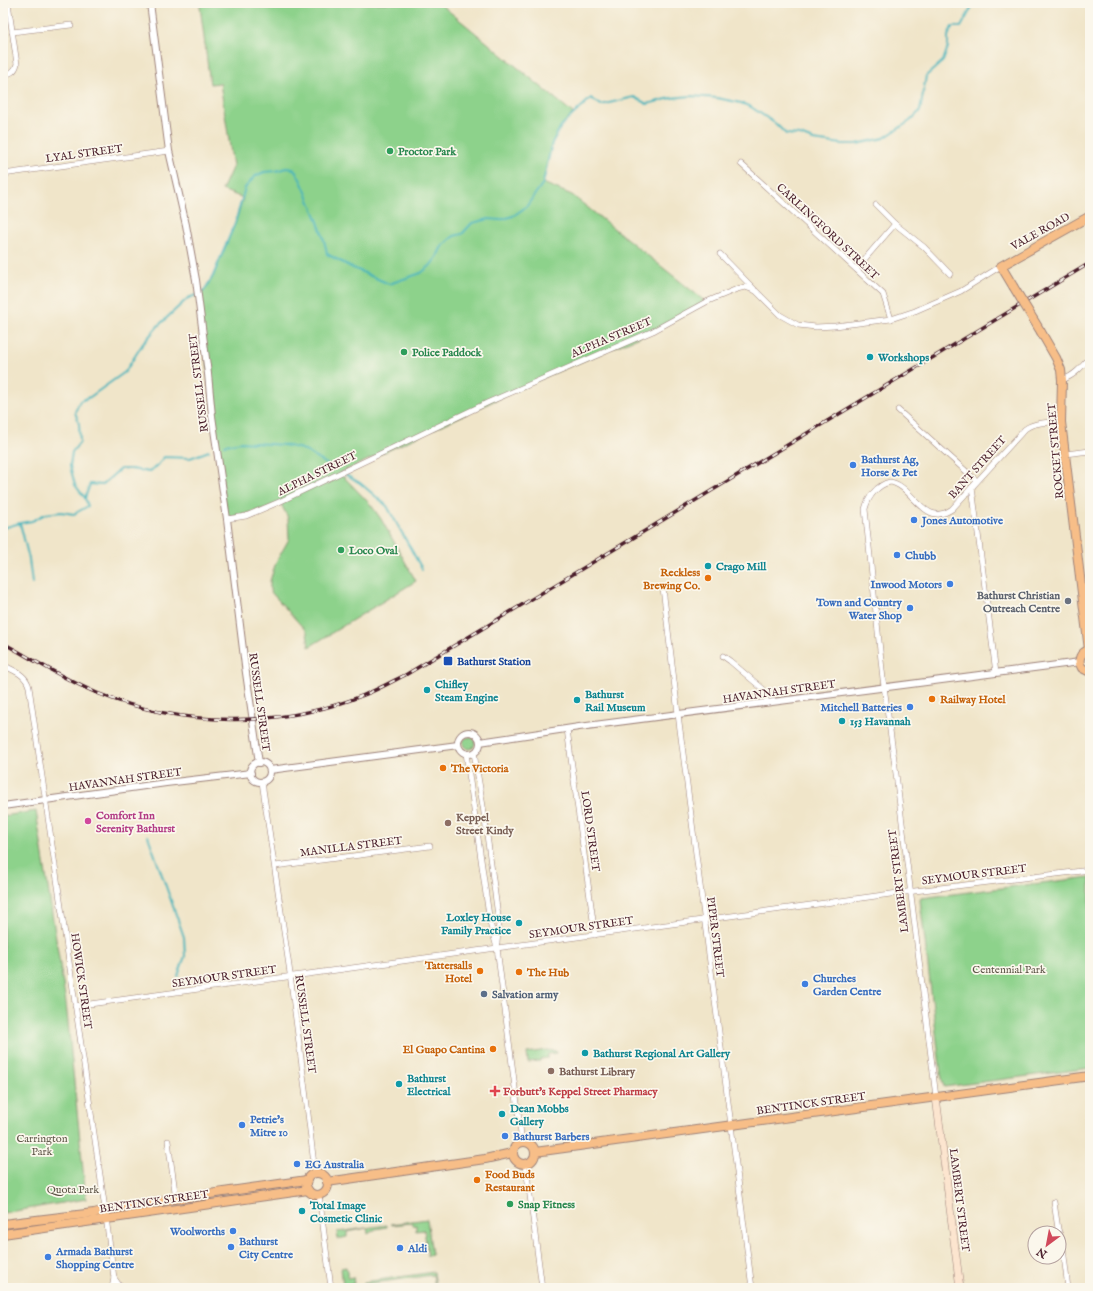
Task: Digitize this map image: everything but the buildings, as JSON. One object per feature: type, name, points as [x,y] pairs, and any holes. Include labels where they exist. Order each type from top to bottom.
[{"type":"main road","name":"VALE ROAD","points":[[1001,266],[1090,216]]},
{"type":"main road","name":"ROCKET STREET","points":[[1001,266],[1041,332],[1061,370],[1061,422],[1090,650]]},
{"type":"main road","points":[[1090,650],[1081,655],[1080,662],[1082,668],[1090,672]]},
{"type":"main road","name":"BENTINCK STREET","points":[[535,1152],[1090,1076]]},
{"type":"main road","name":"LAMBERT STREET","points":[[936,1097],[960,1288]]},
{"type":"main road","points":[[522,1142],[529,1143],[534,1148],[535,1152],[531,1162],[525,1164],[518,1162],[513,1157],[512,1153],[516,1144],[522,1142]]},
{"type":"main road","points":[[327,1182],[485,1159],[512,1153]]},
{"type":"main road","points":[[321,1174],[327,1182],[325,1191],[319,1194],[313,1194],[306,1187],[307,1180],[311,1175],[321,1174]]},
{"type":"main road","name":"BENTINCK STREET","points":[[3,1224],[106,1211],[307,1180]]},
{"type":"main road","name":"BENTINCK STREET","points":[[3,1234],[308,1190]]},
{"type":"street","points":[[3,75],[12,73],[16,68],[8,3]]},
{"type":"street","name":"RUSSELL STREET","points":[[150,3],[169,151],[186,225],[196,280],[212,416],[259,763]]},
{"type":"street","points":[[12,32],[71,25]]},
{"type":"street","name":"LYAL STREET","points":[[3,174],[169,151]]},
{"type":"street","name":"CARLINGFORD STREET","points":[[742,164],[882,294],[891,319]]},
{"type":"street","points":[[876,205],[895,224],[924,247],[950,274]]},
{"type":"street","points":[[856,269],[895,224]]},
{"type":"street","points":[[720,254],[780,315],[798,325],[816,328],[891,319],[915,311],[961,291],[1001,266]]},
{"type":"street","name":"ALPHA STREET","points":[[227,519],[246,516],[273,505],[489,402],[654,331],[706,302],[745,287],[756,291]]},
{"type":"street","points":[[1062,380],[1070,377],[1078,371],[1090,357]]},
{"type":"street","points":[[898,410],[977,481]]},
{"type":"street","name":"BANT STREET","points":[[890,482],[900,487],[928,512],[940,515],[952,509],[1028,427],[1044,423],[1061,422]]},
{"type":"street","points":[[1065,454],[1090,451]]},
{"type":"street","points":[[3,479],[4,483]]},
{"type":"street","name":"LAMBERT STREET","points":[[890,482],[883,484],[874,492],[866,504],[864,512],[884,687],[936,1097]]},
{"type":"street","points":[[972,487],[996,673]]},
{"type":"street","name":"PIPER STREET","points":[[663,588],[704,920],[752,1288]]},
{"type":"street","points":[[723,656],[763,689],[767,703]]},
{"type":"street","name":"HAVANNAH STREET","points":[[480,742],[567,729],[1080,662]]},
{"type":"street","name":"HOWICK STREET","points":[[3,665],[26,678],[30,687],[75,1006],[106,1211],[114,1278],[112,1288]]},
{"type":"street","name":"LORD STREET","points":[[567,729],[595,935]]},
{"type":"street","points":[[470,731],[476,734],[480,742],[480,747],[474,753],[466,753],[460,749],[458,745],[459,738],[463,733],[470,731]]},
{"type":"street","points":[[270,770],[458,745]]},
{"type":"street","points":[[466,753],[490,923],[497,948],[522,1142]]},
{"type":"street","points":[[474,753],[499,923],[497,948]]},
{"type":"street","points":[[259,763],[265,764],[270,770],[268,778],[262,782],[254,780],[251,773],[254,765],[259,763]]},
{"type":"street","name":"HAVANNAH STREET","points":[[3,806],[166,783],[251,773]]},
{"type":"street","name":"RUSSELL STREET","points":[[262,782],[275,866],[315,1174]]},
{"type":"street","points":[[474,807],[483,806]]},
{"type":"street","name":"MANILLA STREET","points":[[275,866],[430,846]]},
{"type":"street","name":"SEYMOUR STREET","points":[[75,1006],[910,891],[1090,870]]},
{"type":"street","points":[[485,887],[493,886]]},
{"type":"street","points":[[168,1141],[176,1199]]},
{"type":"street","points":[[525,1164],[542,1288]]},
{"type":"street","points":[[319,1194],[331,1288]]},
{"type":"street","points":[[1054,1202],[1058,1229],[1062,1240],[1068,1288]]},
{"type":"street","name":"HOWICK STREET","points":[[114,1278],[121,1288]]},
{"type":"street","points":[[1079,1288],[1090,1286]]},
{"type":"green space","points":[[202,3],[439,3],[573,113],[561,126],[552,143],[543,183],[572,195],[706,302],[653,331],[547,376],[340,473],[371,505],[381,519],[416,581],[309,647],[307,632],[270,591],[270,581],[276,562],[289,539],[288,518],[280,502],[266,508],[227,519],[199,294],[204,291],[213,276],[235,223],[243,198],[222,190],[233,166],[220,83],[210,84],[200,6]]},
{"type":"green space","points":[[469,737],[473,739],[475,743],[473,747],[469,749],[465,747],[463,743],[465,739]]},
{"type":"green space","points":[[36,811],[66,1003],[86,1199],[3,1213],[3,816]]},
{"type":"green space","name":"Centennial Park","points":[[1090,877],[1090,1068],[944,1087],[941,1074],[920,900],[921,898]]},
{"type":"green space","points":[[547,1050],[556,1051],[557,1053],[548,1054],[548,1058],[540,1059],[540,1061],[528,1062],[527,1053]]},
{"type":"green space","points":[[427,1219],[432,1255],[428,1256],[424,1230],[416,1231],[416,1225],[412,1226],[412,1223],[391,1224]]},
{"type":"green space","points":[[387,1225],[387,1227],[376,1229],[368,1234],[367,1228],[347,1232],[347,1237],[338,1239],[337,1232]]},
{"type":"green space","points":[[346,1267],[348,1278],[353,1277],[354,1284],[343,1285],[341,1268]]},
{"type":"green space","points":[[434,1272],[436,1288],[433,1275],[366,1284],[365,1288],[364,1282]]},
{"type":"waterway","points":[[3,528],[32,521],[45,514],[61,512],[74,514],[88,506],[85,498],[75,485],[70,466],[72,452],[80,442],[79,424],[75,412],[80,401],[90,397],[125,372],[142,345],[158,326],[188,298],[204,291],[213,276],[235,223],[245,188],[254,177],[264,172],[286,168],[294,169],[303,184],[317,220],[327,254],[351,267],[389,284],[421,273],[430,266],[437,257],[441,248],[449,240],[454,236],[462,234],[472,223],[489,219],[500,220],[513,216],[526,207],[543,183],[552,143],[561,126],[591,98],[601,105],[634,97],[647,104],[671,98],[691,96],[717,98],[741,103],[751,107],[776,124],[786,134],[800,135],[813,140],[842,144],[857,144],[884,138],[910,121],[920,111],[926,76],[943,61],[948,47],[948,36],[952,27],[961,27],[974,3]]},
{"type":"waterway","points":[[225,445],[241,442],[284,445],[302,449],[330,466]]},
{"type":"waterway","points":[[85,498],[90,484],[102,485],[120,469],[149,472],[158,465],[164,457],[190,458],[209,451]]},
{"type":"waterway","points":[[346,475],[360,483],[387,506],[422,569]]},
{"type":"waterway","points":[[20,523],[29,559],[32,583]]},
{"type":"waterway","points":[[148,836],[184,937],[185,956],[178,976]]},
{"type":"railway","points":[[3,643],[61,676],[97,693],[129,704],[196,718],[230,720],[298,714],[332,706],[364,695],[407,674],[1090,263]]},
{"type":"place","name":"Proctor Park","points":[[390,151]]},
{"type":"place","name":"Police Paddock","points":[[404,352]]},
{"type":"place","name":"Workshops","points":[[870,357]]},
{"type":"place","name":"Bathurst Ag, Horse & Pet","points":[[853,465]]},
{"type":"place","name":"Jones Automotive","points":[[914,520]]},
{"type":"place","name":"Loco Oval","points":[[341,550]]},
{"type":"place","name":"Chubb","points":[[897,555]]},
{"type":"place","name":"Crago Mill","points":[[708,566]]},
{"type":"place","name":"Reckless Brewing Co.","points":[[708,578]]},
{"type":"place","name":"Inwood Motors","points":[[950,584]]},
{"type":"place","name":"Bathurst Christian Outreach Centre","points":[[1068,601]]},
{"type":"place","name":"Town and Country Water Shop","points":[[910,608]]},
{"type":"place","name":"Bathurst Station","points":[[448,661]]},
{"type":"place","name":"Chifley Steam Engine","points":[[427,690]]},
{"type":"place","name":"Railway Hotel","points":[[932,699]]},
{"type":"place","name":"Bathurst Rail Museum","points":[[577,700]]},
{"type":"place","name":"Mitchell Batteries","points":[[910,707]]},
{"type":"place","name":"153 Havannah","points":[[842,721]]},
{"type":"place","name":"The Victoria","points":[[443,768]]},
{"type":"place","name":"Comfort Inn Serenity Bathurst","points":[[88,821]]},
{"type":"place","name":"Keppel Street Kindy","points":[[448,823]]},
{"type":"place","name":"Loxley House Family Practice","points":[[519,923]]},
{"type":"place","name":"Tattersalls Hotel","points":[[480,971]]},
{"type":"place","name":"The Hub","points":[[519,972]]},
{"type":"place","name":"Churches Garden Centre","points":[[805,984]]},
{"type":"place","name":"Salvation army","points":[[484,994]]},
{"type":"place","name":"El Guapo Cantina","points":[[493,1049]]},
{"type":"place","name":"Bathurst Regional Art Gallery","points":[[585,1053]]},
{"type":"place","name":"Bathurst Library","points":[[551,1071]]},
{"type":"place","name":"Bathurst Electrical","points":[[399,1084]]},
{"type":"place","name":"Forbutt's Keppel Street Pharmacy","points":[[495,1091]]},
{"type":"place","name":"Dean Mobbs Gallery","points":[[502,1114]]},
{"type":"place","name":"Petrie's Mitre 10","points":[[242,1125]]},
{"type":"place","name":"Bathurst Barbers","points":[[505,1136]]},
{"type":"place","name":"EG Australia","points":[[297,1164]]},
{"type":"place","name":"Food Buds Restaurant","points":[[477,1180]]},
{"type":"place","name":"Snap Fitness","points":[[510,1204]]},
{"type":"place","name":"Total Image Cosmetic Clinic","points":[[302,1211]]},
{"type":"place","name":"Woolworths","points":[[233,1231]]},
{"type":"place","name":"Bathurst City Centre","points":[[231,1247]]},
{"type":"place","name":"Aldi","points":[[400,1248]]},
{"type":"place","name":"Armada Bathurst Shopping Centre","points":[[48,1257]]},
{"type":"park label","name":"Carrington Park","points":[[42,1144]]},
{"type":"park label","name":"Quota Park","points":[[73,1189]]}]
